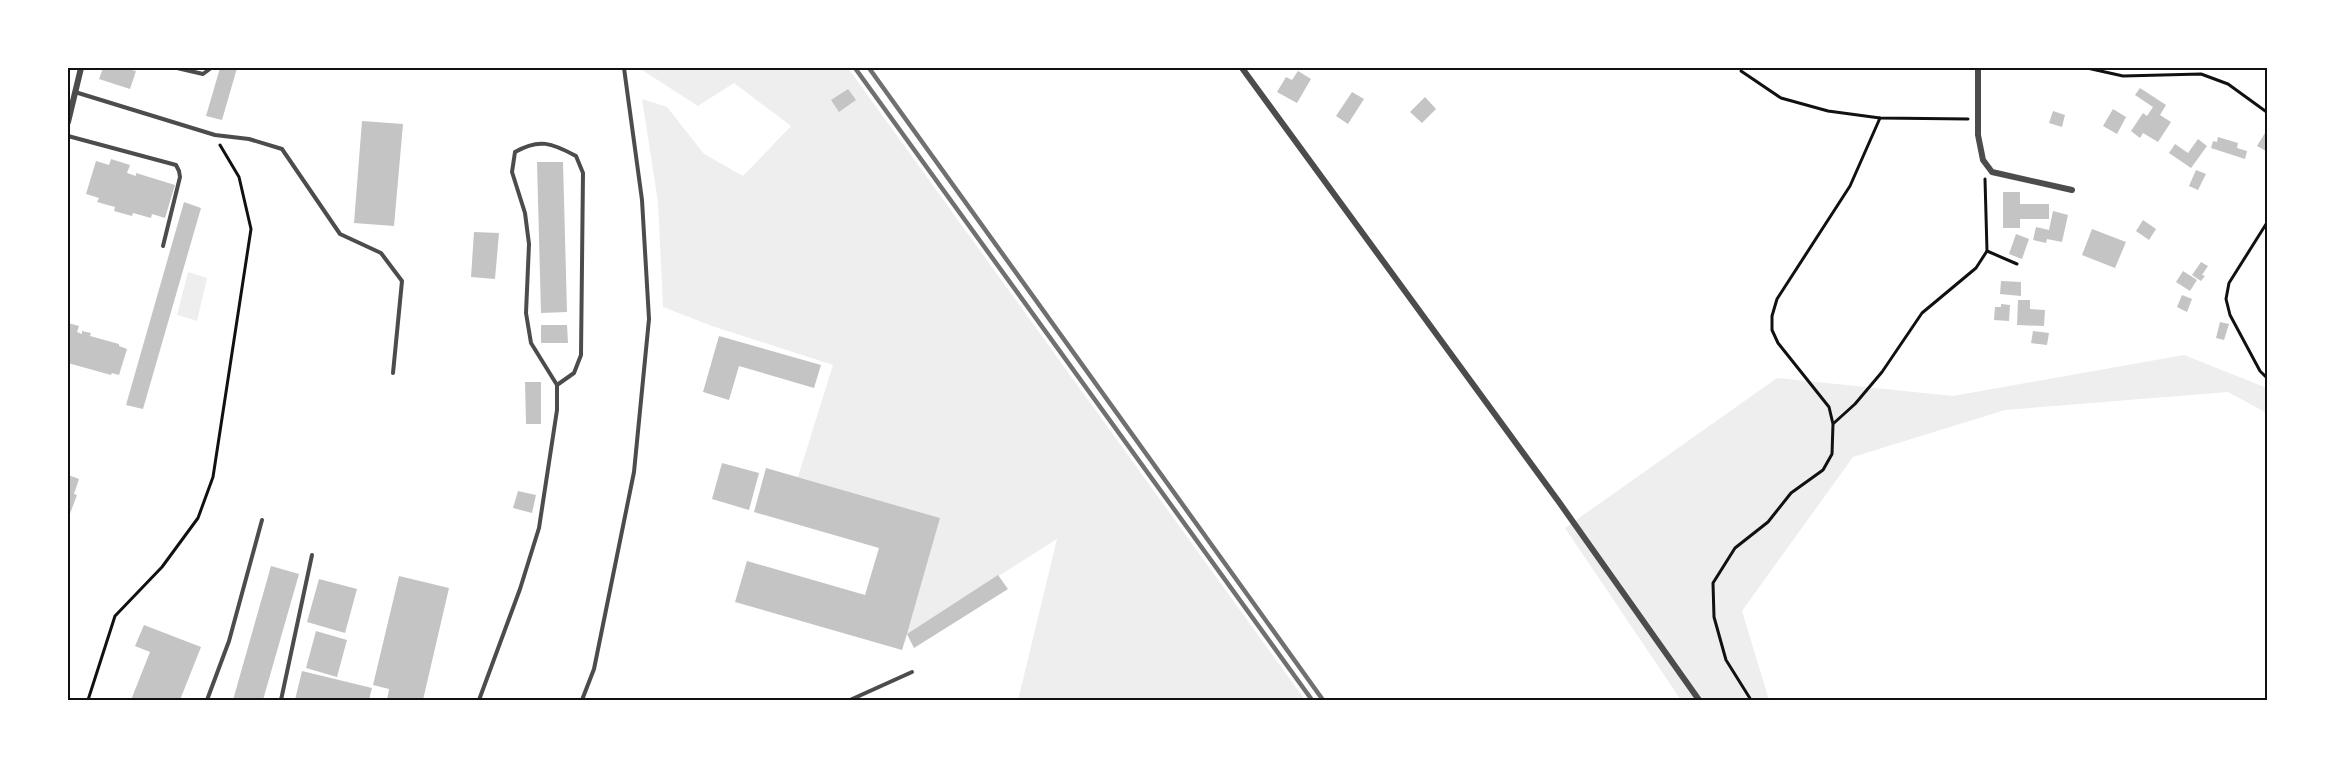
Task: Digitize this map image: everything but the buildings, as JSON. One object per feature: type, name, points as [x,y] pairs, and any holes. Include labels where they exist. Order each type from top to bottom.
[{"type":"street","points":[[68,122],[81,68]]},
{"type":"street","points":[[1242,68],[1559,502],[1699,700]]},
{"type":"street","points":[[1978,68],[1978,135],[1983,160],[1992,172],[2072,190]]},
{"type":"lane","points":[[177,68],[203,74],[211,68]]},
{"type":"lane","points":[[582,700],[594,669],[634,472],[649,319],[642,200],[624,68]]},
{"type":"lane","points":[[74,91],[215,135],[249,139],[282,149],[340,234],[381,253],[402,281],[393,373]]},
{"type":"lane","points":[[68,136],[176,165],[180,177],[163,246]]},
{"type":"lane","points":[[479,700],[520,589],[539,528],[557,410],[557,385],[531,343],[526,313],[529,244],[525,213],[512,172],[515,152],[530,143],[555,145],[576,156],[583,173],[581,355],[574,373],[557,385]]},
{"type":"lane","points":[[207,700],[230,640],[262,519]]},
{"type":"lane","points":[[281,700],[312,555]]},
{"type":"lane","points":[[850,700],[912,672]]},
{"type":"path","points":[[2087,68],[2123,76],[2200,74],[2228,84],[2268,113]]},
{"type":"path","points":[[1741,71],[1781,98],[1828,111],[1881,118],[1978,120]]},
{"type":"path","points":[[1752,700],[1726,660],[1714,617],[1713,583],[1735,548],[1768,522],[1791,492],[1823,470],[1832,454],[1833,424],[1829,407],[1778,343],[1773,330],[1772,316],[1777,299],[1795,268],[1850,186],[1881,118]]},
{"type":"path","points":[[88,700],[115,616],[162,567],[198,518],[213,477],[251,229],[239,177],[215,135]]},
{"type":"path","points":[[1833,424],[1855,404],[1882,372],[1922,313],[1976,268],[1987,251],[1987,204],[1983,160]]},
{"type":"path","points":[[2268,220],[2229,283],[2226,299],[2230,315],[2260,371],[2268,379]]},
{"type":"path","points":[[1987,251],[2017,264]]},
{"type":"shaded area","points":[[639,68],[848,68],[1305,700],[1018,700],[1057,539],[907,634],[940,518],[798,477],[833,365],[712,326],[663,307],[658,202],[642,99],[667,107],[704,154],[743,176],[791,126],[734,83],[698,106]]},
{"type":"shaded area","points":[[188,272],[207,278],[197,321],[177,315]]},
{"type":"shaded area","points":[[2184,355],[2267,388],[2267,413],[2228,392],[2005,410],[1853,457],[1742,611],[1769,700],[1681,700],[1565,528],[1777,378],[1953,396]]},
{"type":"railway","points":[[855,68],[1312,700]]},
{"type":"railway","points":[[869,68],[1323,700]]}]
